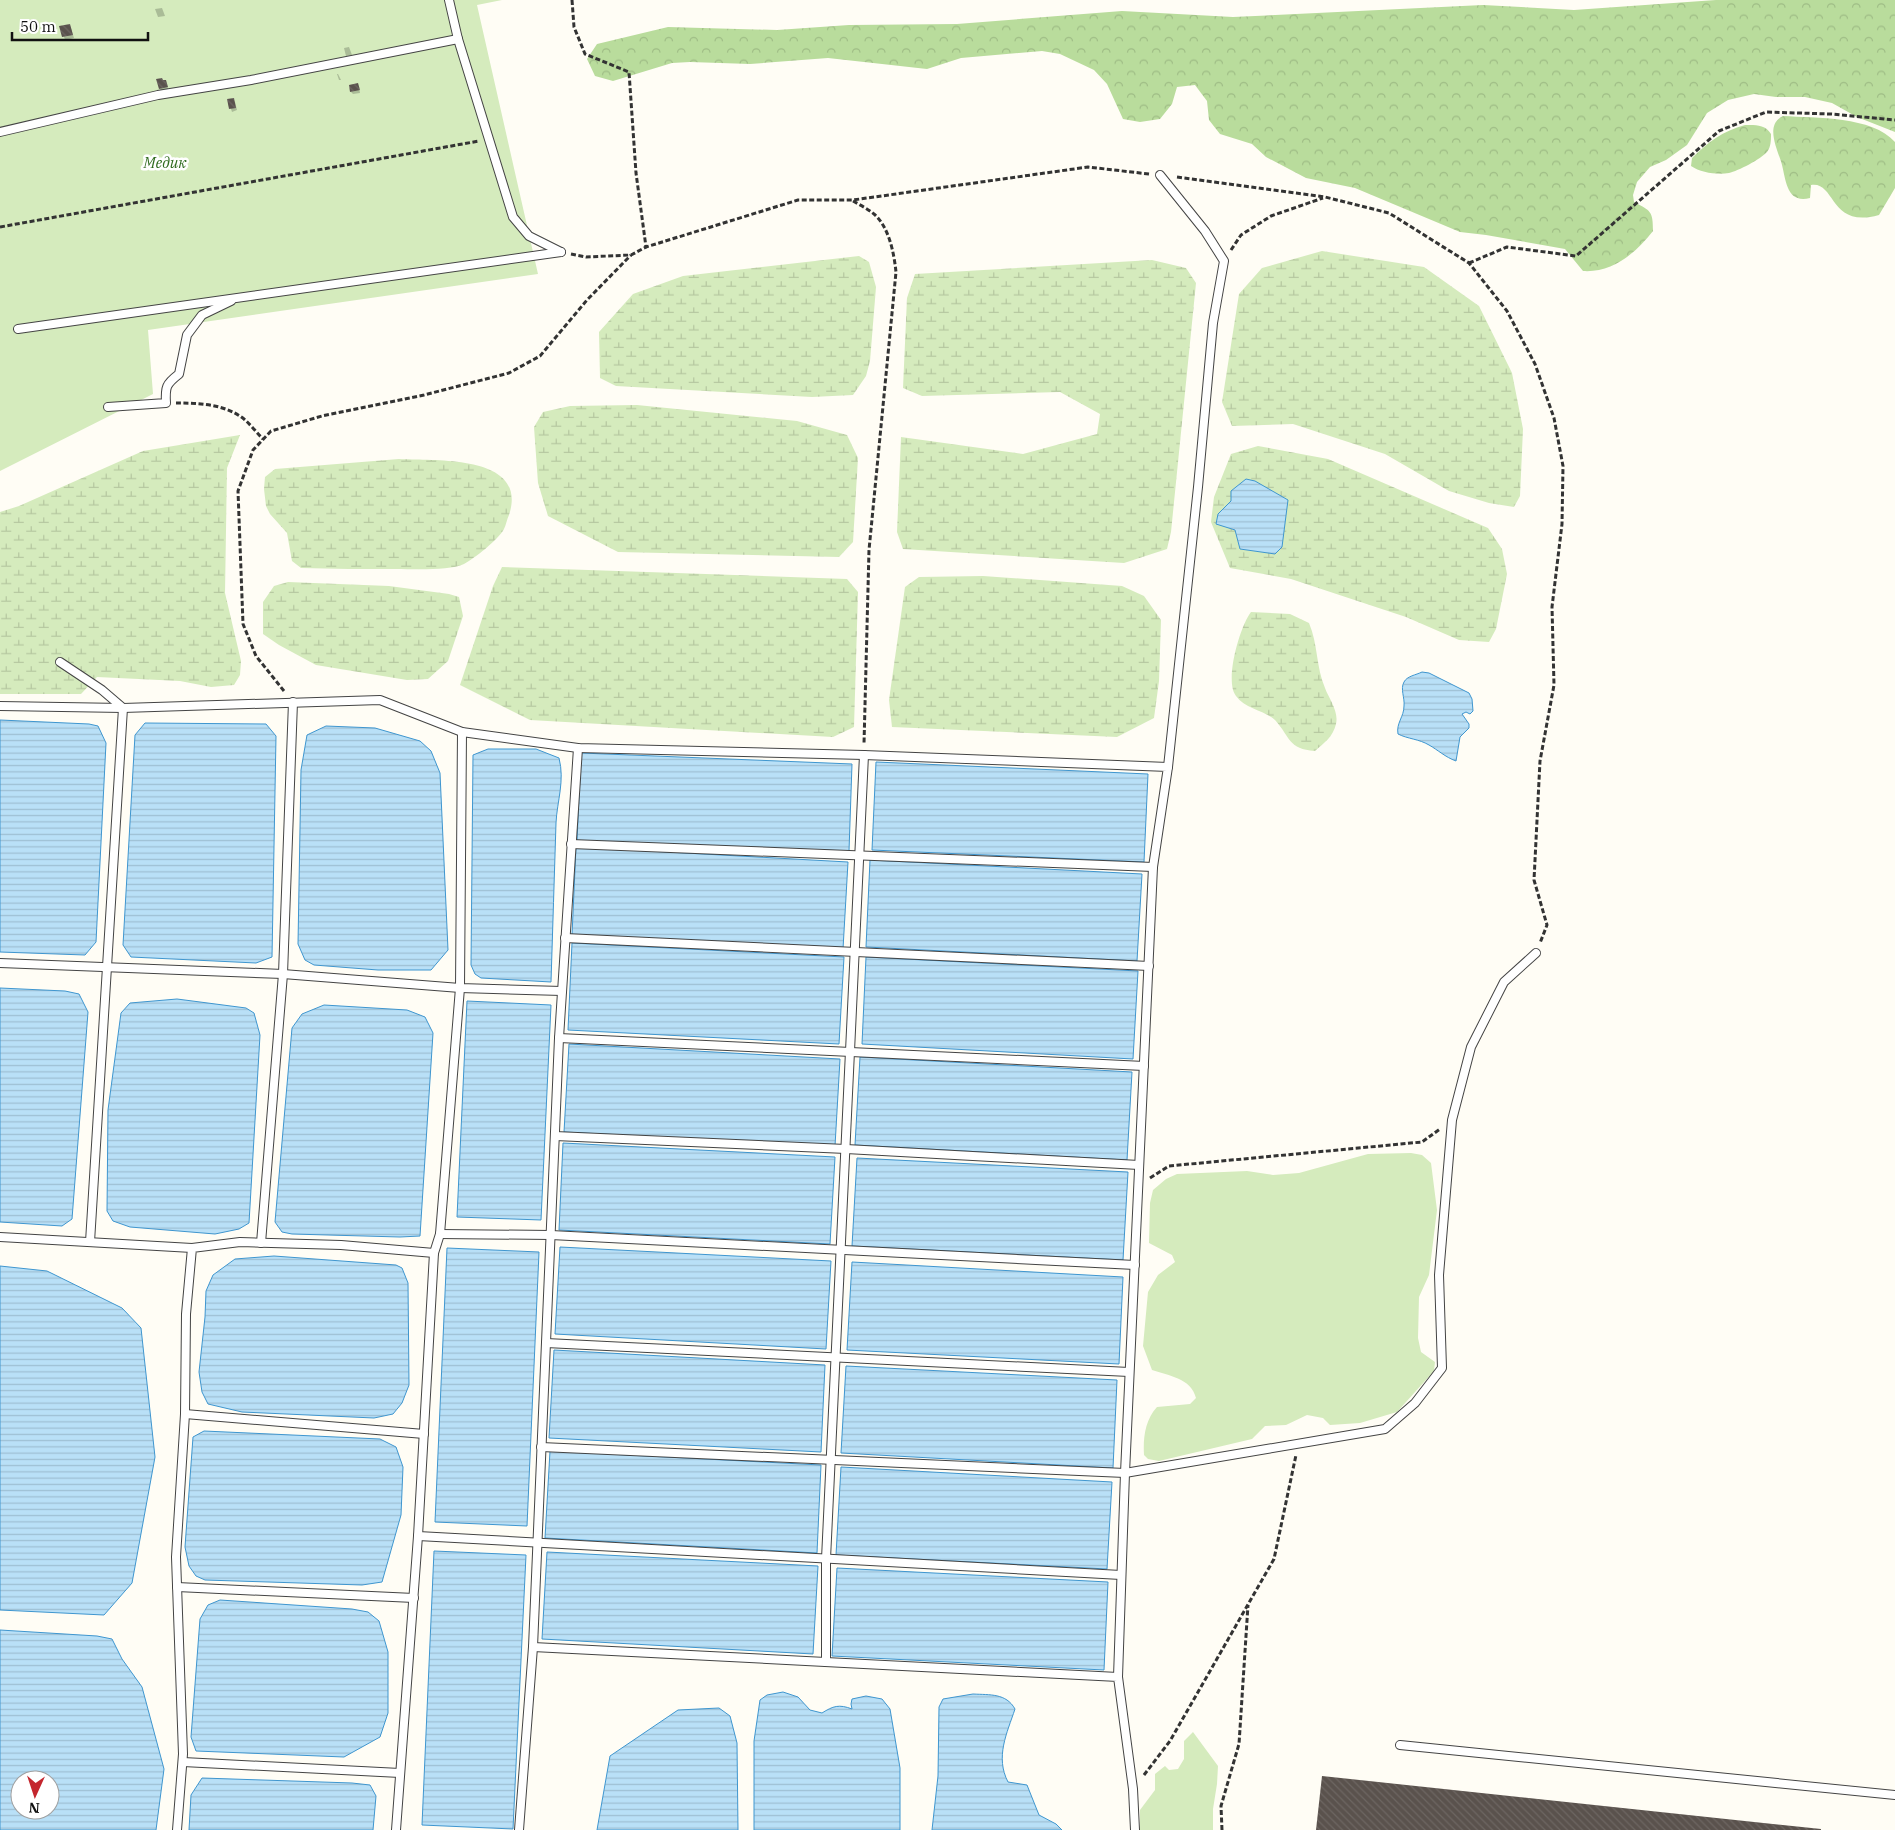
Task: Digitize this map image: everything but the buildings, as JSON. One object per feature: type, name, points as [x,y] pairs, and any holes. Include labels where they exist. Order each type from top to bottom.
[{"type":"lane","points":[[450,0],[458,39],[513,217],[529,236],[561,252]]},
{"type":"lane","points":[[0,132],[158,95],[251,80],[458,39]]},
{"type":"lane","points":[[1135,1830],[1133,1789],[1118,1677],[1125,1473],[1153,867],[1168,767],[1197,496],[1213,323],[1224,261],[1205,231],[1160,175]]},
{"type":"lane","points":[[18,329],[561,252]]},
{"type":"lane","points":[[108,407],[166,403],[165,391],[168,382],[179,374],[187,335],[202,315],[240,297]]},
{"type":"lane","points":[[60,662],[102,690],[123,708]]},
{"type":"lane","points":[[0,706],[123,708],[380,700],[462,732],[578,748],[864,755],[1168,767]]},
{"type":"lane","points":[[261,1243],[283,974],[293,702]]},
{"type":"lane","points":[[90,1242],[123,708]]},
{"type":"lane","points":[[396,1830],[414,1598],[434,1253],[440,1234],[460,988],[462,732]]},
{"type":"lane","points":[[519,1830],[533,1648],[559,1038],[578,748]]},
{"type":"lane","points":[[826,1662],[826,1559],[864,755]]},
{"type":"lane","points":[[572,844],[1153,867]]},
{"type":"lane","points":[[565,938],[1149,966]]},
{"type":"lane","points":[[541,1448],[1125,1473],[1299,1442],[1385,1429],[1415,1402],[1442,1368],[1439,1274],[1452,1120],[1470,1047],[1504,982],[1536,953]]},
{"type":"lane","points":[[0,963],[283,974],[460,988],[562,991]]},
{"type":"lane","points":[[559,1038],[1144,1066]]},
{"type":"lane","points":[[555,1136],[1139,1165]]},
{"type":"lane","points":[[440,1234],[551,1235],[1134,1265]]},
{"type":"lane","points":[[0,1237],[192,1248],[240,1242],[341,1245],[434,1253]]},
{"type":"lane","points":[[177,1830],[183,1762],[176,1557],[185,1414],[186,1314],[192,1248]]},
{"type":"lane","points":[[546,1343],[1130,1372]]},
{"type":"lane","points":[[185,1414],[424,1434]]},
{"type":"lane","points":[[418,1536],[1121,1575]]},
{"type":"lane","points":[[177,1587],[414,1598]]},
{"type":"lane","points":[[533,1648],[1118,1677]]},
{"type":"lane","points":[[1400,1745],[1895,1795]]},
{"type":"lane","points":[[183,1762],[400,1773]]},
{"type":"path","points":[[572,0],[574,26],[585,54],[629,72],[636,173],[646,247]]},
{"type":"path","points":[[1469,263],[1507,247],[1576,256],[1719,131],[1766,112],[1831,114],[1895,120]]},
{"type":"path","points":[[0,227],[489,140]]},
{"type":"path","points":[[293,702],[256,656],[243,624],[238,491],[254,450],[272,430],[322,416],[424,395],[509,373],[540,356],[588,300],[631,255],[646,247],[798,200],[853,200],[1088,167],[1324,197],[1389,213],[1469,263],[1507,311],[1535,364],[1554,418],[1563,466],[1562,524],[1552,607],[1554,686],[1540,761],[1534,880],[1547,925],[1536,953]]},
{"type":"path","points":[[1224,261],[1240,236],[1271,216],[1324,197]]},
{"type":"path","points":[[853,200],[874,214],[885,230],[894,255],[896,272],[869,550],[864,755]]},
{"type":"path","points":[[561,252],[586,257],[631,255]]},
{"type":"path","points":[[166,403],[194,403],[219,407],[244,419],[263,439]]},
{"type":"path","points":[[1138,1186],[1169,1166],[1422,1142],[1452,1120]]},
{"type":"path","points":[[1133,1789],[1170,1740],[1274,1560],[1299,1442]]},
{"type":"path","points":[[1222,1830],[1221,1806],[1239,1744],[1248,1605]]},
{"type":"green space","name":"Медик","points":[[0,0],[502,0],[477,5],[538,274],[148,330],[153,394],[0,471]]},
{"type":"green space","points":[[1716,0],[1895,0],[1895,132],[1857,117],[1832,103],[1805,97],[1776,97],[1754,94],[1728,100],[1707,113],[1687,145],[1666,160],[1650,167],[1637,182],[1633,195],[1634,202],[1650,212],[1653,231],[1631,254],[1613,265],[1594,271],[1583,271],[1565,249],[1460,232],[1355,188],[1306,178],[1266,157],[1252,144],[1220,134],[1209,120],[1207,101],[1195,85],[1177,87],[1172,104],[1160,119],[1140,122],[1123,119],[1107,84],[1094,70],[1060,54],[1042,51],[961,58],[927,69],[828,58],[750,64],[672,63],[613,81],[595,76],[587,59],[597,44],[668,27],[777,30],[849,25],[957,24],[1122,11],[1233,17],[1483,5],[1574,10]]},
{"type":"green space","points":[[1783,116],[1827,118],[1858,123],[1872,127],[1895,142],[1895,188],[1879,215],[1863,218],[1851,216],[1842,211],[1825,190],[1819,186],[1811,185],[1810,198],[1796,198],[1792,194],[1787,184],[1773,132],[1777,120]]},
{"type":"green space","points":[[1745,125],[1756,125],[1766,128],[1771,134],[1769,148],[1764,155],[1729,173],[1710,173],[1691,166],[1692,158],[1710,142],[1730,130]]},
{"type":"green space","points":[[1322,251],[1424,267],[1479,306],[1512,373],[1523,429],[1520,496],[1514,507],[1489,503],[1449,491],[1385,454],[1293,424],[1232,426],[1222,402],[1239,294],[1262,268]]},
{"type":"green space","points":[[859,256],[869,262],[876,287],[870,361],[866,376],[853,395],[812,397],[616,386],[600,378],[599,332],[633,294],[683,276]]},
{"type":"green space","points":[[1152,260],[1186,268],[1196,283],[1171,532],[1167,549],[1124,563],[903,549],[897,532],[901,437],[1023,454],[1097,434],[1100,414],[1060,392],[922,396],[903,388],[907,298],[915,274]]},
{"type":"green space","points":[[637,405],[797,421],[847,435],[858,458],[853,542],[839,557],[618,552],[548,516],[538,483],[534,427],[543,412],[570,406]]},
{"type":"green space","points":[[240,435],[227,468],[225,593],[241,661],[240,675],[234,685],[211,687],[180,681],[97,677],[81,694],[0,694],[0,512],[19,506],[143,451]]},
{"type":"green space","points":[[1258,446],[1328,459],[1488,528],[1502,549],[1507,574],[1496,629],[1489,642],[1459,640],[1406,617],[1291,579],[1230,568],[1211,522],[1214,497],[1231,454]]},
{"type":"green space","points":[[399,459],[455,462],[475,465],[492,471],[505,481],[511,495],[509,515],[501,533],[469,561],[450,568],[301,568],[292,561],[287,533],[270,514],[266,506],[265,477],[275,469]]},
{"type":"green space","points":[[502,567],[847,579],[858,592],[854,727],[833,737],[530,720],[460,685],[493,586]]},
{"type":"green space","points":[[983,576],[1122,586],[1144,596],[1161,620],[1159,681],[1154,718],[1117,737],[892,727],[889,700],[905,587],[919,577]]},
{"type":"green space","points":[[288,582],[389,586],[459,597],[463,616],[448,661],[428,679],[407,680],[316,665],[263,634],[263,602],[274,586]]},
{"type":"green space","points":[[1251,612],[1290,614],[1309,623],[1322,680],[1337,719],[1335,729],[1315,751],[1306,750],[1295,745],[1275,720],[1244,704],[1236,696],[1232,679],[1235,654],[1242,629]]},
{"type":"green space","points":[[1411,1153],[1422,1155],[1431,1163],[1437,1210],[1429,1275],[1419,1297],[1418,1338],[1421,1352],[1435,1362],[1434,1371],[1397,1412],[1360,1423],[1330,1425],[1323,1418],[1307,1415],[1286,1425],[1265,1426],[1252,1439],[1159,1461],[1148,1459],[1144,1455],[1144,1442],[1147,1423],[1153,1412],[1157,1407],[1190,1404],[1196,1398],[1193,1391],[1184,1382],[1152,1370],[1143,1346],[1148,1292],[1158,1275],[1175,1262],[1172,1255],[1149,1243],[1150,1203],[1153,1190],[1166,1179],[1177,1174],[1247,1171],[1273,1175],[1299,1173],[1368,1154]]},
{"type":"green space","points":[[1193,1732],[1218,1766],[1213,1809],[1213,1830],[1140,1830],[1140,1810],[1155,1790],[1155,1774],[1165,1766],[1169,1770],[1178,1769],[1184,1759],[1184,1741]]},
{"type":"water","points":[[1246,479],[1255,481],[1288,500],[1282,547],[1275,554],[1240,549],[1235,530],[1216,524],[1218,514],[1231,501],[1231,491]]},
{"type":"water","points":[[1422,672],[1429,673],[1469,693],[1472,699],[1473,711],[1470,714],[1466,712],[1462,714],[1469,724],[1469,728],[1460,737],[1456,761],[1425,743],[1398,734],[1398,727],[1404,710],[1404,682],[1407,678]]},
{"type":"water","points":[[0,720],[89,724],[98,726],[106,743],[96,942],[85,955],[0,952]]},
{"type":"water","points":[[145,723],[266,724],[276,736],[272,957],[256,963],[131,957],[123,945],[135,735]]},
{"type":"water","points":[[326,726],[375,728],[420,741],[431,751],[440,773],[448,950],[431,970],[378,970],[314,965],[305,960],[298,944],[301,770],[307,735]]},
{"type":"water","points":[[488,749],[536,749],[559,758],[561,783],[556,823],[551,982],[481,978],[475,974],[471,965],[473,755]]},
{"type":"water","points":[[581,753],[852,764],[849,851],[577,841]]},
{"type":"water","points":[[876,762],[1148,774],[1144,862],[872,850]]},
{"type":"water","points":[[576,847],[848,862],[843,949],[572,935]]},
{"type":"water","points":[[870,860],[1142,874],[1137,961],[866,947]]},
{"type":"water","points":[[572,943],[844,957],[839,1044],[568,1030]]},
{"type":"water","points":[[866,957],[1138,971],[1133,1059],[862,1044]]},
{"type":"water","points":[[0,988],[65,991],[79,994],[88,1012],[72,1219],[62,1226],[0,1222]]},
{"type":"water","points":[[177,999],[246,1008],[254,1013],[260,1035],[249,1223],[239,1229],[215,1234],[130,1227],[113,1221],[107,1211],[108,1110],[121,1013],[130,1003]]},
{"type":"water","points":[[467,1001],[551,1005],[541,1220],[457,1217]]},
{"type":"water","points":[[324,1005],[407,1010],[425,1017],[433,1033],[420,1236],[292,1234],[282,1232],[275,1222],[292,1028],[302,1014]]},
{"type":"water","points":[[569,1044],[840,1059],[835,1146],[564,1132]]},
{"type":"water","points":[[860,1057],[1132,1072],[1127,1160],[855,1145]]},
{"type":"water","points":[[563,1143],[835,1157],[830,1244],[559,1230]]},
{"type":"water","points":[[857,1158],[1128,1172],[1123,1260],[852,1246]]},
{"type":"water","points":[[560,1247],[831,1261],[826,1349],[555,1334]]},
{"type":"water","points":[[447,1248],[539,1252],[527,1526],[435,1522]]},
{"type":"water","points":[[274,1256],[396,1265],[402,1268],[408,1283],[409,1385],[402,1403],[393,1414],[374,1418],[242,1412],[208,1404],[202,1392],[199,1372],[206,1291],[213,1275],[235,1259]]},
{"type":"water","points":[[852,1262],[1123,1277],[1119,1364],[847,1350]]},
{"type":"water","points":[[0,1266],[47,1271],[122,1308],[141,1328],[155,1457],[132,1583],[104,1615],[0,1610]]},
{"type":"water","points":[[554,1350],[825,1365],[821,1452],[549,1438]]},
{"type":"water","points":[[846,1366],[1117,1380],[1113,1468],[841,1453]]},
{"type":"water","points":[[204,1431],[380,1439],[396,1447],[403,1467],[401,1515],[382,1582],[362,1585],[205,1580],[196,1576],[189,1566],[185,1547],[193,1437]]},
{"type":"water","points":[[550,1451],[821,1465],[817,1553],[545,1538]]},
{"type":"water","points":[[841,1467],[1112,1482],[1107,1569],[836,1555]]},
{"type":"water","points":[[434,1551],[526,1555],[513,1829],[422,1825]]},
{"type":"water","points":[[547,1552],[818,1566],[813,1654],[542,1639]]},
{"type":"water","points":[[837,1568],[1108,1582],[1104,1670],[832,1656]]},
{"type":"water","points":[[220,1600],[352,1609],[368,1612],[379,1621],[388,1652],[388,1713],[380,1737],[344,1757],[196,1751],[191,1737],[200,1619],[208,1605]]},
{"type":"water","points":[[0,1630],[97,1636],[112,1639],[122,1659],[142,1687],[164,1769],[156,1830],[0,1830]]},
{"type":"water","points":[[783,1692],[798,1697],[810,1710],[822,1713],[836,1706],[852,1709],[852,1699],[866,1696],[882,1699],[890,1709],[900,1768],[900,1830],[754,1830],[754,1741],[760,1700],[767,1695]]},
{"type":"water","points":[[973,1694],[1002,1697],[1015,1709],[1002,1754],[1004,1773],[1008,1782],[1027,1785],[1039,1815],[1056,1824],[1062,1830],[932,1830],[938,1776],[939,1707],[943,1699]]},
{"type":"water","points":[[719,1708],[730,1716],[737,1743],[738,1830],[597,1830],[610,1756],[678,1710]]},
{"type":"water","points":[[202,1778],[370,1785],[376,1796],[373,1830],[189,1830],[191,1795]]}]
